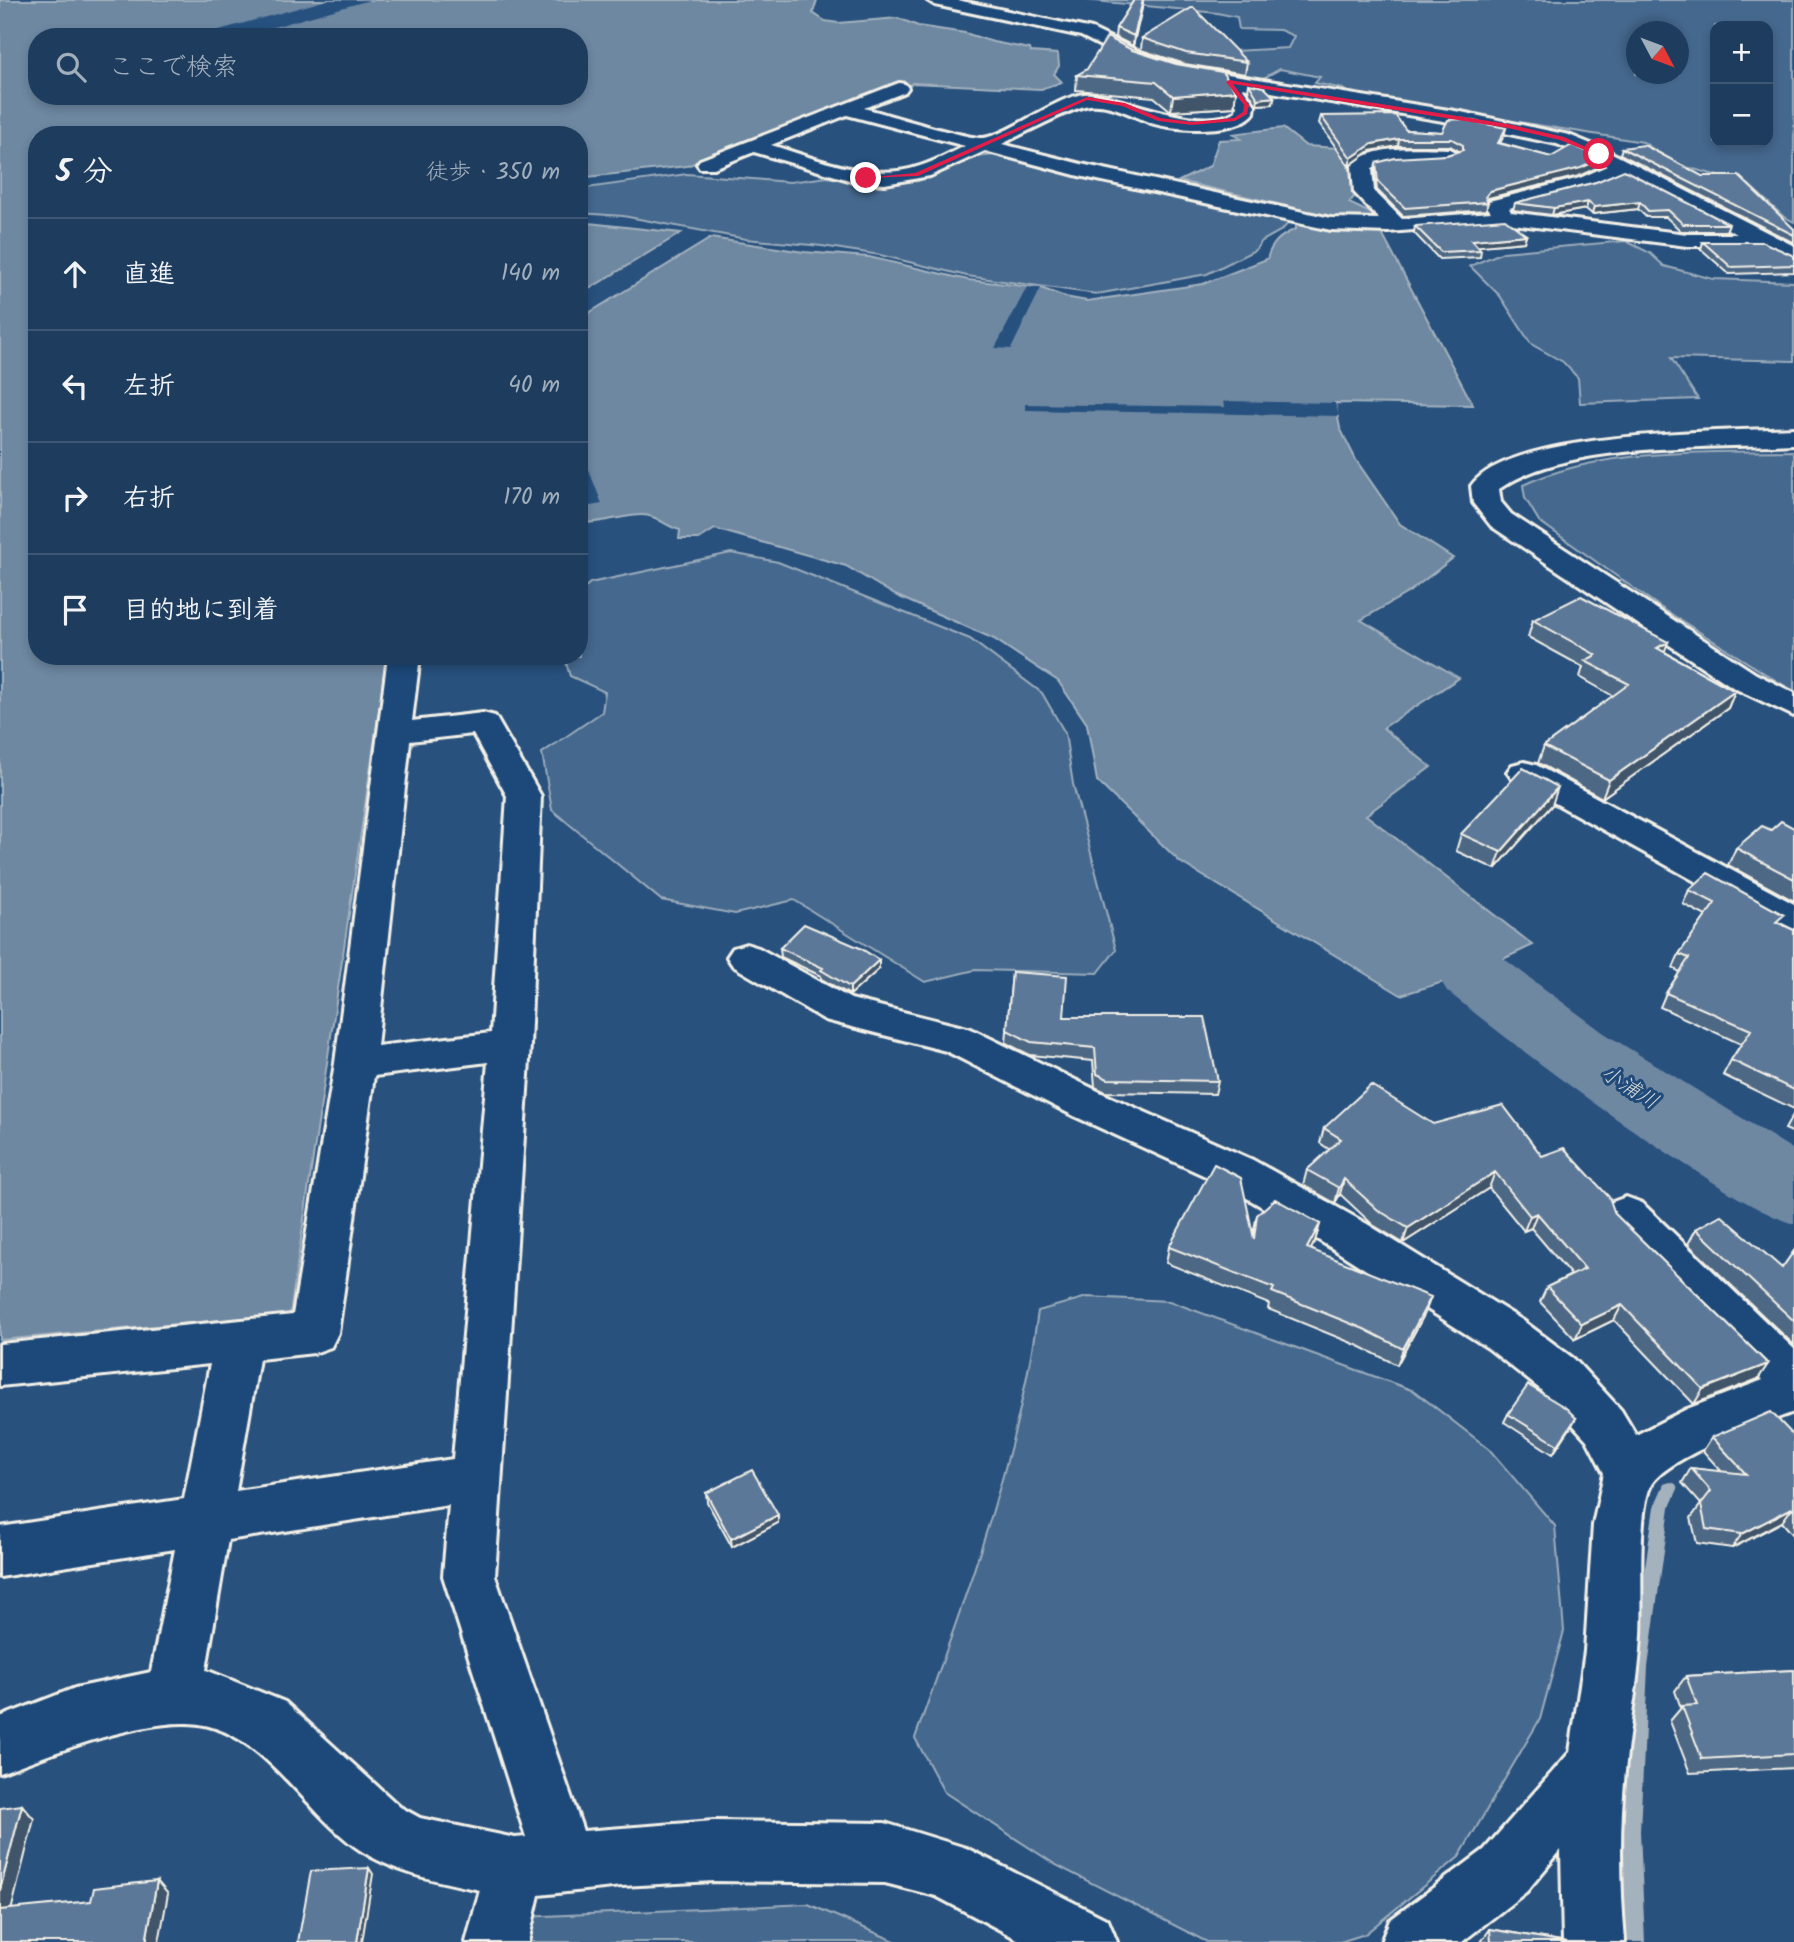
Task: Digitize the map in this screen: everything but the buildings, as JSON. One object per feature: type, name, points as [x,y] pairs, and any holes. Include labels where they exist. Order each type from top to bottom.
[{"type":"street","points":[[935,0],[1062,25],[1106,40],[1156,65],[1229,82],[1539,132],[1579,145],[1794,255]]},
{"type":"street","points":[[753,146],[856,176],[885,178],[916,174],[1087,99],[1123,104],[1158,119],[1192,123],[1235,120],[1245,113],[1246,105],[1229,82]]},
{"type":"street","points":[[707,164],[899,88]]},
{"type":"street","points":[[845,109],[1079,170],[1343,225],[1392,225],[1505,217],[1687,240],[1765,240]]},
{"type":"street","points":[[1392,225],[1364,192],[1362,166],[1373,159],[1402,155],[1450,155]]},
{"type":"street","points":[[1505,217],[1496,205],[1587,182],[1622,167]]},
{"type":"street","points":[[1794,436],[1646,445],[1562,455],[1512,467],[1494,476],[1485,486],[1487,503],[1501,520],[1734,674],[1794,706]]},
{"type":"street","points":[[0,1365],[314,1334],[355,1063],[403,665]]},
{"type":"street","points":[[396,733],[483,723],[524,796],[510,1045],[469,1576],[539,1865],[497,1942]]},
{"type":"street","points":[[1524,772],[1794,920]]},
{"type":"street","points":[[746,957],[839,1010],[957,1039],[1089,1105],[1238,1172],[1351,1237],[1505,1334],[1557,1374],[1604,1425],[1630,1472]]},
{"type":"street","points":[[355,1063],[510,1045]]},
{"type":"street","points":[[1626,1215],[1794,1380]]},
{"type":"street","points":[[174,1695],[208,1519],[237,1343]]},
{"type":"street","points":[[1594,1942],[1589,1889],[1597,1764],[1614,1639],[1620,1497],[1630,1472],[1657,1447],[1794,1390]]},
{"type":"street","points":[[0,1552],[476,1478]]},
{"type":"street","points":[[0,1745],[75,1716],[174,1695],[201,1696],[265,1722],[379,1828],[413,1846],[539,1865],[622,1856],[714,1851],[885,1853],[945,1869],[1086,1942]]},
{"type":"street","points":[[1412,1942],[1505,1871],[1597,1764]]},
{"type":"shaded area","points":[[0,0],[817,0],[813,13],[825,21],[838,23],[898,18],[918,26],[965,33],[1030,49],[1031,52],[1058,54],[1059,66],[1054,74],[1062,82],[1041,89],[912,83],[909,86],[898,83],[687,166],[588,177],[588,126],[28,126],[28,665],[386,665],[290,1314],[0,1340]]},
{"type":"shaded area","points":[[1085,0],[1794,0],[1794,222],[1784,217],[1748,184],[1675,164],[1643,142],[1350,95],[1343,89],[1315,83],[1320,77],[1280,69],[1260,80],[1174,64],[1158,55],[1288,48],[1294,36],[1280,30],[1239,29],[1237,17]]},
{"type":"shaded area","points":[[1283,128],[1306,146],[1354,149],[1350,164],[1355,196],[1349,203],[1379,217],[1381,232],[1473,405],[1335,403],[1340,428],[1356,460],[1400,524],[1453,558],[1409,592],[1361,620],[1459,678],[1383,728],[1431,767],[1366,815],[1533,945],[1473,973],[1401,995],[1180,862],[1097,781],[1087,724],[1058,681],[994,639],[895,595],[846,566],[715,529],[699,539],[679,539],[680,530],[646,515],[588,522],[588,313],[711,238],[804,252],[869,257],[968,280],[1041,288],[1065,297],[1087,301],[1203,284],[1267,259],[1277,240],[1296,229],[1296,208],[1179,181],[1210,166],[1219,140],[1241,139],[1233,134]]},
{"type":"shaded area","points":[[995,155],[1290,221],[1282,230],[1262,241],[1255,250],[1207,274],[1097,294],[967,276],[880,255],[746,239],[623,216],[588,214],[588,188],[687,174],[790,182],[827,177],[867,184],[918,181],[975,157]]},
{"type":"shaded area","points":[[588,223],[681,233],[588,290]]},
{"type":"shaded area","points":[[1626,241],[1650,253],[1664,266],[1713,279],[1794,282],[1794,361],[1671,358],[1698,399],[1580,403],[1578,378],[1563,362],[1531,344],[1500,296],[1470,266],[1503,252]]},
{"type":"shaded area","points":[[1794,451],[1794,692],[1660,607],[1539,521],[1525,498],[1523,485],[1587,464],[1621,458],[1656,454]]},
{"type":"shaded area","points":[[731,553],[778,562],[970,639],[1042,693],[1065,733],[1073,784],[1116,950],[1098,973],[975,970],[925,982],[794,900],[735,914],[661,900],[552,810],[542,753],[602,712],[605,692],[570,676],[567,665],[588,665],[590,583]]},
{"type":"shaded area","points":[[1087,1297],[1169,1301],[1414,1391],[1489,1449],[1555,1526],[1564,1631],[1540,1719],[1459,1857],[1365,1934],[1340,1942],[1207,1942],[1056,1865],[944,1792],[915,1738],[988,1527],[1017,1420],[1038,1311]]},
{"type":"shaded area","points":[[808,1904],[897,1942],[514,1942],[523,1917]]},
{"type":"pier","points":[[327,0],[370,0],[270,28],[226,28]]},
{"type":"pier","points":[[1027,287],[1041,288],[1011,349],[995,348]]},
{"type":"pier","points":[[1224,401],[1335,403],[1339,416],[1025,410],[1025,404],[1225,407]]},
{"type":"pier","points":[[588,467],[602,504],[588,506]]},
{"type":"waterway","name":"小浦川","points":[[1473,973],[1577,1053],[1678,1120],[1794,1191]]},
{"type":"waterway","points":[[1635,1942],[1631,1831],[1639,1667],[1662,1507],[1670,1489]]},
{"type":"route","points":[[866,178],[916,174],[1087,99],[1123,104],[1158,119],[1192,123],[1235,120],[1245,113],[1246,105],[1229,82],[1539,132],[1599,154]]}]
